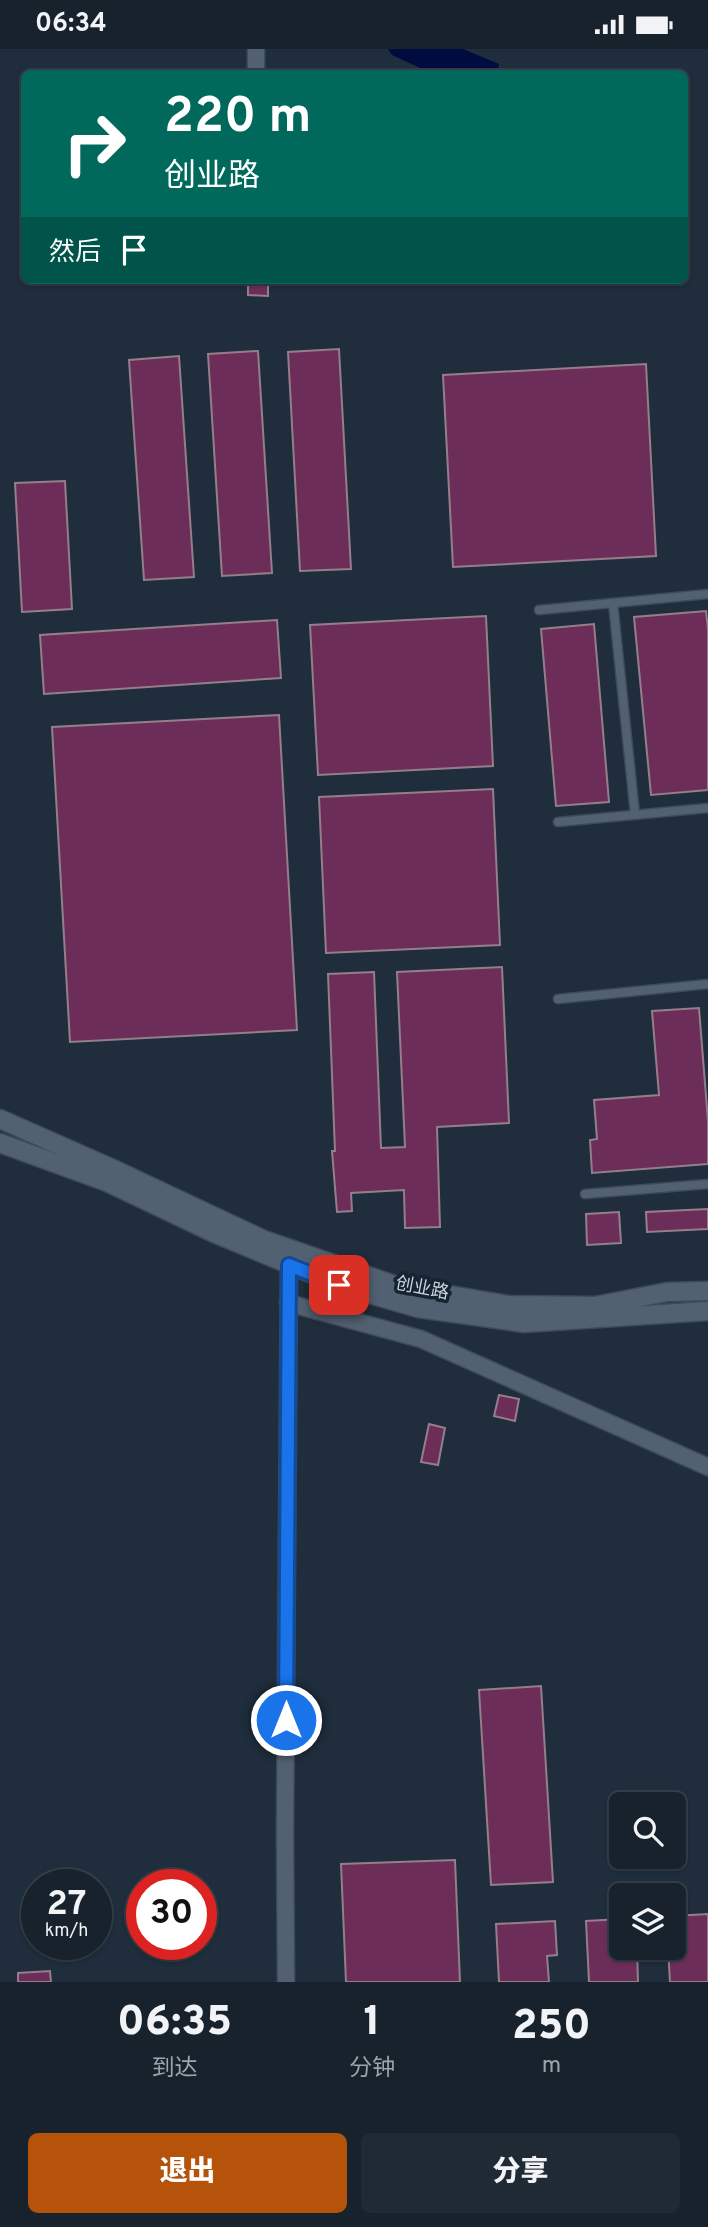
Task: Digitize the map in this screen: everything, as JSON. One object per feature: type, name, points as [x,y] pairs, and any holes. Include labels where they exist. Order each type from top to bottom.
[{"type":"street","points":[[256,49],[256,70]]},
{"type":"street","name":"创业路","points":[[0,1119],[264,1240],[397,1286],[508,1305],[596,1306],[667,1292],[708,1291]]},
{"type":"street","name":"创业路","points":[[0,1143],[107,1182],[214,1233],[339,1285],[418,1308],[524,1323],[708,1311]]},
{"type":"street","points":[[286,1982],[289,1265]]},
{"type":"street","points":[[288,1303],[421,1339],[708,1467]]},
{"type":"lane","points":[[538,610],[708,594]]},
{"type":"lane","points":[[613,603],[635,814]]},
{"type":"lane","points":[[558,821],[708,808]]},
{"type":"lane","points":[[558,999],[708,984]]},
{"type":"lane","points":[[584,1194],[708,1184]]},
{"type":"shaded area","points":[[388,49],[463,49],[499,64],[498,70],[424,70],[392,55]]},
{"type":"building","points":[[248,284],[268,284],[268,296],[248,295]]},
{"type":"building","points":[[339,349],[351,569],[300,571],[288,352]]},
{"type":"building","points":[[258,351],[272,573],[222,576],[208,354]]},
{"type":"building","points":[[179,356],[194,577],[144,580],[129,360]]},
{"type":"building","points":[[646,364],[656,556],[453,567],[443,375]]},
{"type":"building","points":[[65,481],[72,609],[22,612],[15,483]]},
{"type":"building","points":[[706,611],[708,790],[651,795],[634,617]]},
{"type":"building","points":[[486,616],[493,766],[318,775],[310,625]]},
{"type":"building","points":[[277,620],[281,678],[44,694],[40,635]]},
{"type":"building","points":[[594,624],[609,802],[556,806],[541,629]]},
{"type":"building","points":[[279,715],[297,1030],[70,1042],[52,727]]},
{"type":"building","points":[[493,789],[500,945],[326,953],[319,797]]},
{"type":"building","points":[[502,967],[509,1123],[437,1127],[440,1227],[405,1228],[404,1190],[351,1193],[352,1211],[337,1212],[332,1151],[335,1151],[328,974],[374,972],[381,1148],[405,1147],[397,972]]},
{"type":"building","points":[[699,1008],[708,1121],[708,1164],[592,1173],[590,1140],[597,1139],[594,1100],[659,1095],[652,1011]]},
{"type":"building","points":[[708,1209],[708,1229],[647,1232],[646,1212]]},
{"type":"building","points":[[619,1212],[621,1243],[587,1245],[586,1214]]},
{"type":"building","points":[[499,1395],[519,1399],[515,1421],[494,1416]]},
{"type":"building","points":[[429,1424],[445,1428],[438,1465],[421,1462]]},
{"type":"building","points":[[541,1686],[553,1882],[491,1885],[479,1690]]},
{"type":"building","points":[[455,1860],[460,1982],[346,1982],[341,1864]]},
{"type":"building","points":[[708,1914],[708,1982],[670,1982],[669,1960],[686,1960],[686,1915]]},
{"type":"building","points":[[609,1920],[609,1960],[637,1960],[638,1982],[589,1982],[586,1921]]},
{"type":"building","points":[[555,1921],[557,1955],[547,1956],[549,1982],[499,1982],[496,1924]]},
{"type":"building","points":[[50,1971],[51,1982],[18,1982],[18,1973]]},
{"type":"route","points":[[286,1720],[289,1265],[339,1285]]}]
